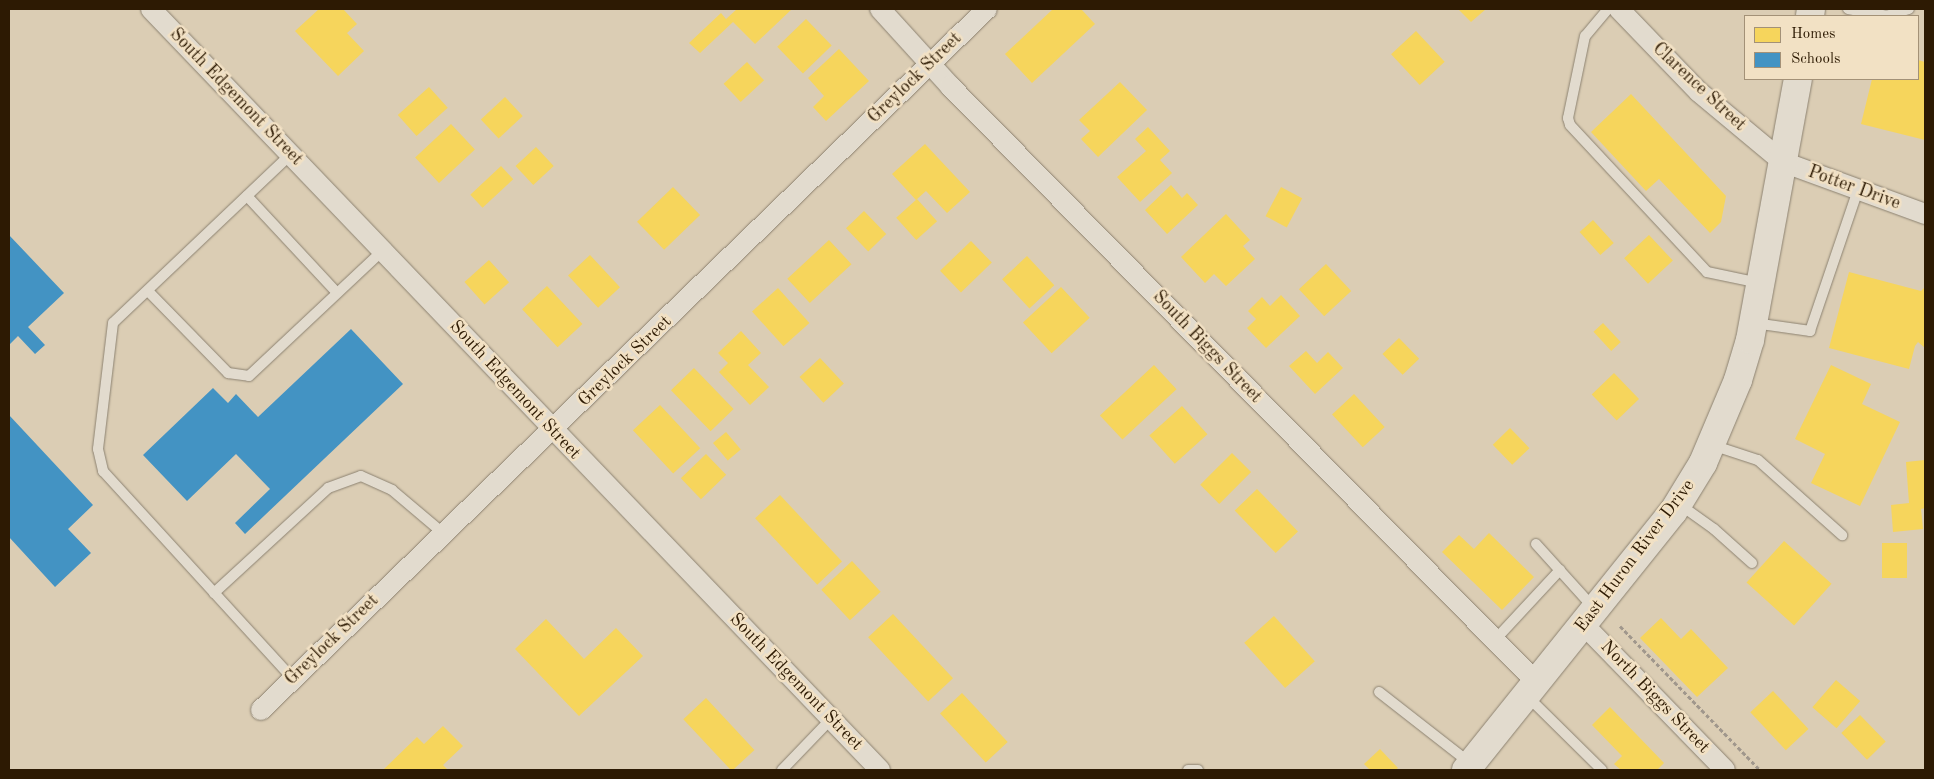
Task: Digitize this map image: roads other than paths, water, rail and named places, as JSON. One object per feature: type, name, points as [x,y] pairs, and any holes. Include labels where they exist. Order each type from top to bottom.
[{"type":"main road","name":"East Huron River Drive","points":[[1468,767],[1590,618],[1678,503],[1711,445],[1738,380],[1753,323],[1798,80]]},
{"type":"street","name":"South Edgemont Street","points":[[151,9],[880,770]]},
{"type":"street","name":"South Biggs Street","points":[[880,9],[950,86],[1494,640],[1532,689]]},
{"type":"street","name":"Greylock Street","points":[[260,710],[554,429],[987,9]]},
{"type":"street","name":"Clarence Street","points":[[1619,9],[1699,92],[1783,162]]},
{"type":"street","name":"Potter Drive","points":[[1783,162],[1925,214]]},
{"type":"street","name":"North Biggs Street","points":[[1590,618],[1725,770]]},
{"type":"lane","points":[[1608,9],[1585,36],[1568,118],[1570,125],[1707,272],[1761,283]]},
{"type":"lane","points":[[1848,9],[1881,15]]},
{"type":"lane","points":[[1889,15],[1908,9]]},
{"type":"lane","points":[[291,154],[113,323],[98,449],[103,471],[292,679]]},
{"type":"lane","points":[[1753,323],[1810,331],[1858,190]]},
{"type":"lane","points":[[247,196],[337,293]]},
{"type":"lane","points":[[148,290],[228,374],[249,376],[383,250]]},
{"type":"lane","points":[[1711,445],[1758,460],[1842,535]]},
{"type":"lane","points":[[214,593],[328,488],[361,476],[392,490],[444,534]]},
{"type":"lane","points":[[1678,503],[1714,529],[1752,563]]},
{"type":"lane","points":[[1536,544],[1560,570],[1590,618]]},
{"type":"lane","points":[[1494,640],[1560,570]]},
{"type":"lane","points":[[1532,689],[1602,770]]},
{"type":"lane","points":[[1379,692],[1468,767]]},
{"type":"lane","points":[[782,770],[831,719]]},
{"type":"lane","points":[[1188,770],[1198,770]]}]
